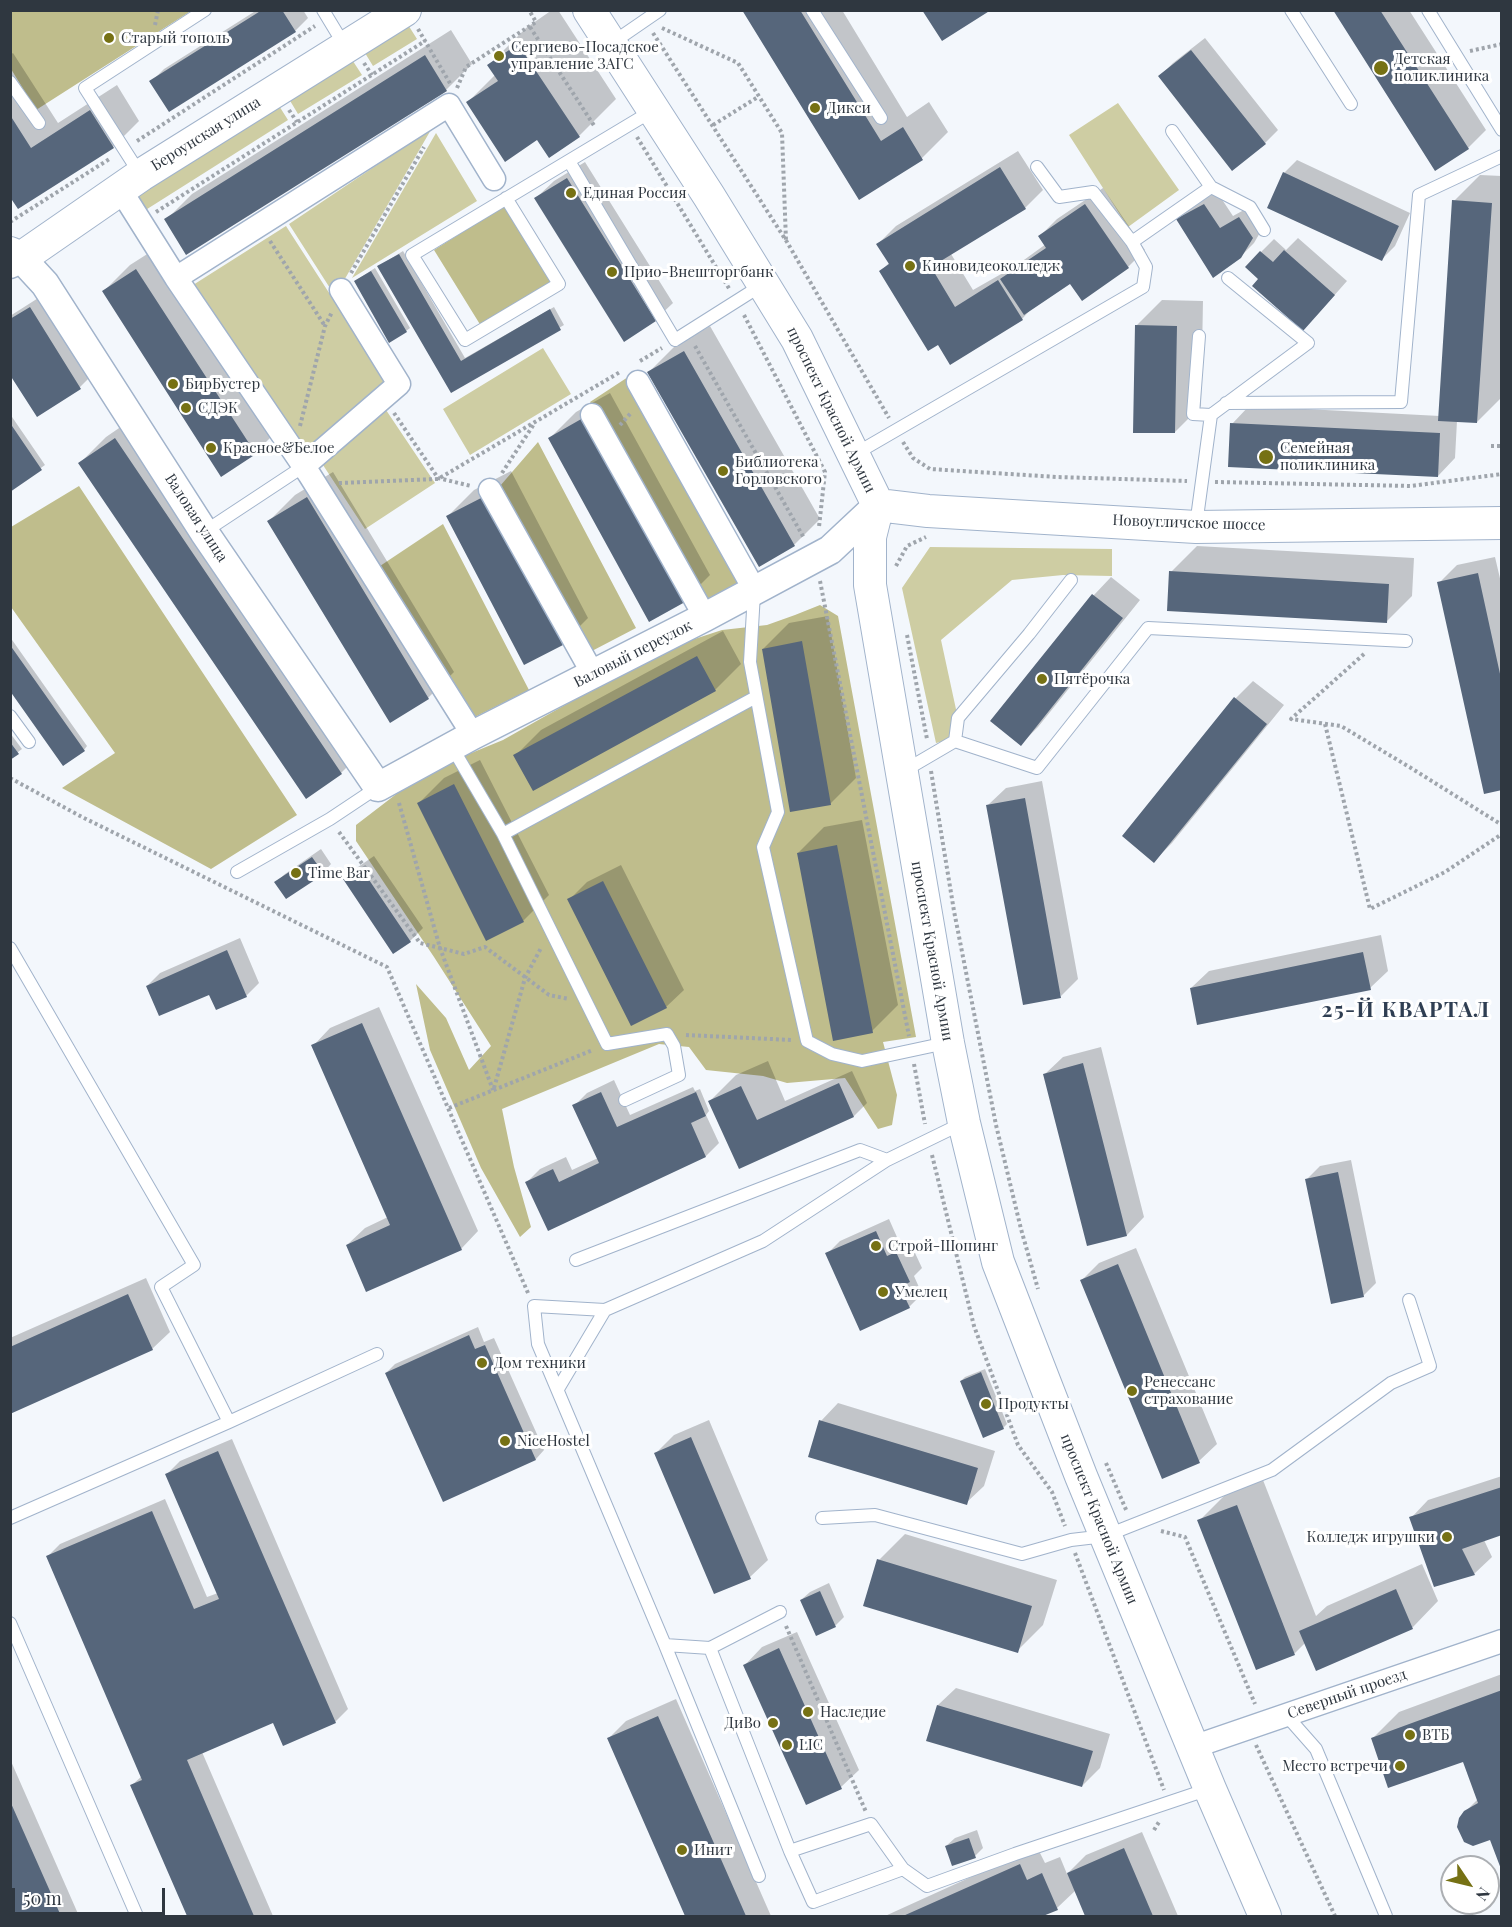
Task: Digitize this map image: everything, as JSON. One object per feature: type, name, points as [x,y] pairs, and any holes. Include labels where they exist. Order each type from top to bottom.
[{"type":"main road","name":"проспект Красной Армии","points":[[589,10],[611,43],[641,117],[709,196],[798,339],[878,505],[870,537],[870,585],[948,1043],[964,1123],[998,1262],[1119,1530],[1194,1747],[1265,1917]]},
{"type":"main road","name":"Бероунская улица","points":[[14,258],[130,182],[345,48],[410,18]]},
{"type":"main road","name":"Новоугличское шоссе","points":[[878,505],[928,511],[1196,526],[1502,523]]},
{"type":"street","points":[[176,278],[449,105],[494,179]]},
{"type":"street","points":[[130,182],[141,222],[176,278],[309,475],[462,741]]},
{"type":"street","name":"Валовая улица","points":[[14,258],[45,284],[204,532],[385,783]]},
{"type":"street","points":[[309,475],[399,384],[342,290]]},
{"type":"street","points":[[636,378],[754,589]]},
{"type":"street","points":[[592,415],[705,617]]},
{"type":"street","points":[[490,490],[592,674]]},
{"type":"street","name":"Валовый переулок","points":[[385,783],[830,550],[878,505]]},
{"type":"street","name":"Северный проезд","points":[[1194,1747],[1502,1641]]},
{"type":"lane","points":[[130,182],[124,149],[85,88],[205,10]]},
{"type":"lane","points":[[611,43],[660,10]]},
{"type":"lane","points":[[812,10],[881,118]]},
{"type":"lane","points":[[1291,10],[1351,104]]},
{"type":"lane","points":[[1428,10],[1502,130]]},
{"type":"lane","points":[[325,14],[345,48]]},
{"type":"lane","points":[[10,82],[39,123]]},
{"type":"lane","points":[[506,198],[559,284],[465,340],[412,255],[506,198],[569,161],[641,117]]},
{"type":"lane","points":[[1172,130],[1211,187],[1250,207],[1264,230]]},
{"type":"lane","points":[[1226,404],[1401,402],[1419,195],[1502,156]]},
{"type":"lane","points":[[569,161],[675,340],[763,285]]},
{"type":"lane","points":[[854,455],[1143,287],[1146,267],[1132,242],[1093,192],[1059,197],[1038,166]]},
{"type":"lane","points":[[1132,242],[1211,187]]},
{"type":"lane","points":[[1199,336],[1192,414],[1211,415],[1308,343],[1228,278]]},
{"type":"lane","points":[[1196,526],[1211,415]]},
{"type":"lane","points":[[204,532],[309,475]]},
{"type":"lane","points":[[955,741],[958,718],[1071,580]]},
{"type":"lane","points":[[754,589],[750,662],[778,812],[763,847],[807,1041],[832,1054],[862,1061],[948,1043]]},
{"type":"lane","points":[[901,773],[955,741],[1036,768],[1148,628],[1406,641]]},
{"type":"lane","points":[[503,834],[756,697]]},
{"type":"lane","points":[[10,716],[28,742]]},
{"type":"lane","points":[[462,741],[503,834],[607,1044],[667,1034],[674,1046],[679,1075],[625,1100]]},
{"type":"lane","points":[[237,872],[330,819],[385,783]]},
{"type":"lane","points":[[10,948],[194,1265],[161,1287],[229,1422]]},
{"type":"lane","points":[[759,1876],[665,1645],[538,1344],[534,1306],[605,1310],[763,1241],[887,1160],[964,1123]]},
{"type":"lane","points":[[576,1260],[860,1150],[887,1160]]},
{"type":"lane","points":[[822,1518],[875,1515],[1022,1554],[1071,1540],[1119,1530],[1272,1470],[1392,1383],[1430,1366],[1409,1300]]},
{"type":"lane","points":[[558,1389],[605,1310]]},
{"type":"lane","points":[[10,1518],[377,1354]]},
{"type":"lane","points":[[665,1645],[710,1648],[780,1612]]},
{"type":"lane","points":[[10,1623],[137,1917]]},
{"type":"lane","points":[[710,1648],[790,1851],[813,1902],[903,1869]]},
{"type":"lane","points":[[1286,1715],[1316,1749],[1386,1917]]},
{"type":"lane","points":[[790,1851],[871,1824],[903,1869],[927,1886],[1026,1850],[1210,1789]]},
{"type":"path","points":[[410,18],[455,92],[466,68],[536,22],[529,10]]},
{"type":"path","points":[[10,222],[124,149],[325,14]]},
{"type":"path","points":[[645,21],[738,63],[782,133],[786,242]]},
{"type":"path","points":[[530,27],[603,140]]},
{"type":"path","points":[[141,222],[425,41]]},
{"type":"path","points":[[1455,54],[1502,44]]},
{"type":"path","points":[[712,125],[758,97]]},
{"type":"path","points":[[641,117],[825,472],[815,558]]},
{"type":"path","points":[[425,146],[342,290],[325,326],[299,432],[309,475],[438,479],[537,421],[636,378]]},
{"type":"path","points":[[260,225],[325,326]]},
{"type":"path","points":[[606,438],[636,378],[675,340]]},
{"type":"path","points":[[384,397],[438,478],[490,490],[537,421]]},
{"type":"path","points":[[1491,446],[1502,446]]},
{"type":"path","points":[[894,570],[907,546],[926,537]]},
{"type":"path","points":[[905,625],[954,911],[996,1125],[1038,1290]]},
{"type":"path","points":[[1380,639],[1347,671],[1290,719],[1341,726],[1502,825]]},
{"type":"path","points":[[1325,724],[1370,909],[1445,872],[1502,834]]},
{"type":"path","points":[[10,778],[82,817],[387,967],[534,1306]]},
{"type":"path","points":[[385,783],[440,948],[493,1090]]},
{"type":"path","points":[[330,819],[420,943],[464,954],[485,947],[549,995],[588,1002]]},
{"type":"path","points":[[493,1090],[525,978],[550,932]]},
{"type":"path","points":[[667,1034],[807,1041]]},
{"type":"path","points":[[449,1108],[607,1044]]},
{"type":"path","points":[[1104,1459],[1119,1530],[1185,1537],[1266,1730],[1252,1736],[1335,1917]]},
{"type":"path","points":[[780,1612],[871,1824]]},
{"type":"green space","points":[[405,20],[417,39],[373,66],[362,48]]},
{"type":"green space","points":[[349,55],[362,75],[298,114],[286,94]]},
{"type":"green space","points":[[276,101],[288,120],[144,211],[133,193]]},
{"type":"green space","points":[[1118,103],[1179,190],[1128,227],[1069,135]]},
{"type":"green space","points":[[432,128],[335,296],[289,224]]},
{"type":"green space","points":[[436,133],[477,201],[352,278]]},
{"type":"green space","points":[[286,226],[389,386],[305,459],[193,285]]},
{"type":"green space","points":[[543,348],[571,394],[470,455],[443,409]]},
{"type":"green space","points":[[384,407],[435,483],[365,529],[321,462]]},
{"type":"green space","points":[[930,547],[1112,549],[1112,576],[1063,575],[1012,580],[941,640],[962,737],[936,743],[902,588]]},
{"type":"shaded area","points":[[11,11],[191,11],[36,110],[11,69]]},
{"type":"shaded area","points":[[504,206],[551,282],[481,326],[434,250]]},
{"type":"shaded area","points":[[628,377],[743,583],[709,604],[590,402]]},
{"type":"shaded area","points":[[538,442],[636,628],[590,652],[500,486]]},
{"type":"shaded area","points":[[79,486],[297,815],[211,869],[62,788],[115,753],[11,607],[11,527]]},
{"type":"shaded area","points":[[443,524],[529,690],[471,719],[380,566]]},
{"type":"shaded area","points":[[820,605],[838,616],[916,1037],[883,1042],[897,1095],[892,1125],[878,1129],[845,1078],[787,1083],[763,1076],[706,1070],[689,1047],[659,1044],[502,1109],[514,1167],[531,1227],[520,1237],[481,1168],[430,1050],[416,984],[446,1018],[469,1070],[491,1046],[356,841],[356,825],[425,772],[503,740],[664,649],[722,630],[767,625]]},
{"type":"building","points":[[262,10],[282,10],[296,32],[169,112],[149,81]]},
{"type":"building","points":[[742,10],[800,10],[881,141],[903,127],[923,160],[859,200]]},
{"type":"building","points":[[922,10],[991,10],[942,41]]},
{"type":"building","points":[[1333,10],[1380,10],[1469,149],[1435,171]]},
{"type":"building","points":[[518,44],[580,137],[549,158],[537,140],[505,162],[466,102],[498,81],[487,65]]},
{"type":"building","points":[[1191,50],[1266,144],[1232,171],[1158,76]]},
{"type":"building","points":[[425,55],[447,91],[186,255],[164,219]]},
{"type":"building","points":[[90,110],[114,148],[18,209],[10,197],[10,115],[31,148]]},
{"type":"building","name":"Киновидеоколледж","points":[[1000,167],[1026,209],[931,267],[955,307],[998,280],[1023,320],[950,365],[938,345],[928,351],[879,271],[889,264],[876,244]]},
{"type":"building","points":[[1283,172],[1399,226],[1382,261],[1267,208]]},
{"type":"building","points":[[567,178],[656,321],[624,342],[534,198]]},
{"type":"building","points":[[1452,200],[1492,203],[1477,423],[1438,421]]},
{"type":"building","points":[[1085,204],[1129,268],[1082,301],[1070,284],[1024,315],[1000,279],[1046,248],[1038,236]]},
{"type":"building","points":[[1204,204],[1220,228],[1239,217],[1253,238],[1241,258],[1213,278],[1176,219]]},
{"type":"building","points":[[1284,250],[1335,295],[1303,331],[1252,286],[1258,279],[1245,267],[1260,251],[1273,262]]},
{"type":"building","points":[[399,254],[461,361],[550,309],[561,330],[451,393],[377,266]]},
{"type":"building","points":[[136,269],[256,454],[221,477],[102,291]]},
{"type":"building","points":[[371,271],[407,332],[389,343],[354,281]]},
{"type":"building","points":[[30,307],[81,389],[37,417],[10,375],[10,319]]},
{"type":"building","points":[[1135,325],[1177,326],[1175,433],[1133,433]]},
{"type":"building","points":[[684,351],[795,546],[759,567],[647,372]]},
{"type":"building","points":[[583,418],[685,602],[649,622],[548,438]]},
{"type":"building","points":[[10,423],[42,470],[10,492]]},
{"type":"building","points":[[1230,423],[1440,433],[1438,477],[1228,467]]},
{"type":"building","points":[[115,438],[342,774],[306,799],[78,463]]},
{"type":"building","points":[[485,496],[563,645],[524,665],[446,516]]},
{"type":"building","points":[[307,497],[429,699],[390,723],[267,521]]},
{"type":"building","points":[[1169,571],[1389,584],[1387,623],[1167,611]]},
{"type":"building","points":[[1478,573],[1502,683],[1502,790],[1484,794],[1437,582]]},
{"type":"building","points":[[1092,594],[1123,618],[1021,746],[990,721]]},
{"type":"building","points":[[802,641],[831,805],[790,812],[762,649]]},
{"type":"building","points":[[10,645],[85,751],[63,766],[10,691]]},
{"type":"building","points":[[697,656],[716,691],[533,791],[513,755]]},
{"type":"building","points":[[1234,697],[1267,724],[1154,863],[1122,836]]},
{"type":"building","points":[[10,742],[19,754],[10,760]]},
{"type":"building","points":[[454,784],[524,922],[486,941],[417,803]]},
{"type":"building","points":[[1025,798],[1061,998],[1023,1005],[986,805]]},
{"type":"building","points":[[837,845],[873,1033],[833,1041],[797,853]]},
{"type":"building","points":[[312,857],[324,874],[286,899],[274,882]]},
{"type":"building","points":[[361,868],[411,942],[393,954],[343,879]]},
{"type":"building","points":[[603,881],[667,1008],[631,1026],[567,899]]},
{"type":"building","points":[[227,950],[247,997],[216,1010],[209,995],[159,1016],[146,986]]},
{"type":"building","points":[[1363,952],[1371,990],[1197,1025],[1190,988]]},
{"type":"building","points":[[362,1023],[462,1250],[366,1292],[346,1245],[390,1225],[311,1045]]},
{"type":"building","points":[[1083,1063],[1127,1236],[1087,1246],[1043,1074]]},
{"type":"building","points":[[839,1083],[854,1117],[739,1169],[708,1101],[741,1086],[757,1120]]},
{"type":"building","points":[[601,1092],[617,1127],[696,1092],[706,1116],[691,1123],[706,1157],[548,1231],[525,1182],[553,1169],[559,1182],[599,1163],[572,1105]]},
{"type":"building","points":[[1338,1172],[1364,1297],[1331,1304],[1305,1179]]},
{"type":"building","points":[[876,1231],[887,1256],[896,1252],[910,1282],[900,1287],[910,1308],[860,1331],[825,1253]]},
{"type":"building","points":[[1118,1264],[1200,1463],[1162,1479],[1080,1280]]},
{"type":"building","points":[[128,1294],[153,1350],[10,1414],[10,1347]]},
{"type":"building","points":[[469,1335],[475,1349],[485,1345],[536,1460],[443,1502],[385,1373]]},
{"type":"building","points":[[981,1372],[1004,1429],[983,1438],[960,1381]]},
{"type":"building","points":[[819,1420],[978,1468],[967,1505],[808,1457]]},
{"type":"building","points":[[691,1437],[751,1579],[714,1594],[654,1453]]},
{"type":"building","points":[[218,1451],[336,1723],[283,1746],[273,1723],[187,1760],[254,1916],[187,1916],[130,1785],[142,1780],[46,1556],[152,1511],[194,1609],[219,1599],[165,1474]]},
{"type":"building","points":[[1502,1487],[1502,1535],[1462,1549],[1475,1575],[1434,1587],[1409,1517]]},
{"type":"building","points":[[1237,1505],[1295,1655],[1256,1670],[1197,1520]]},
{"type":"building","points":[[877,1559],[1032,1606],[1018,1653],[863,1606]]},
{"type":"building","points":[[1396,1589],[1413,1629],[1316,1671],[1299,1631]]},
{"type":"building","points":[[820,1591],[836,1627],[816,1636],[800,1600]]},
{"type":"building","points":[[779,1648],[842,1789],[806,1805],[743,1665]]},
{"type":"building","points":[[1502,1690],[1502,1869],[1500,1855],[1496,1855],[1490,1840],[1473,1846],[1464,1842],[1457,1827],[1464,1811],[1478,1803],[1463,1762],[1388,1788],[1371,1738]]},
{"type":"building","points":[[937,1705],[1093,1751],[1082,1787],[926,1741]]},
{"type":"building","points":[[658,1716],[746,1916],[685,1916],[607,1738]]},
{"type":"building","points":[[10,1801],[61,1916],[10,1916]]},
{"type":"building","points":[[969,1838],[976,1858],[952,1866],[945,1846]]},
{"type":"building","points":[[1124,1848],[1153,1916],[1085,1916],[1067,1873]]},
{"type":"building","points":[[1020,1864],[1027,1880],[1042,1873],[1058,1910],[1043,1916],[903,1916]]},
{"type":"place","name":"Старый тополь","points":[[109,38]]},
{"type":"place","name":"Сергиево-Посадское управление ЗАГС","points":[[499,56]]},
{"type":"place","name":"Детская поликлиника","points":[[1381,68]]},
{"type":"place","name":"Дикси","points":[[815,108]]},
{"type":"place","name":"Единая Россия","points":[[571,193]]},
{"type":"place","name":"Киновидеоколледж","points":[[910,266]]},
{"type":"place","name":"Прио-Внешторгбанк","points":[[612,272]]},
{"type":"place","name":"БирБустер","points":[[173,384]]},
{"type":"place","name":"СДЭК","points":[[186,408]]},
{"type":"place","name":"Красное&Белое","points":[[211,448]]},
{"type":"place","name":"Семейная поликлиника","points":[[1266,457]]},
{"type":"place","name":"Библиотека Горловского","points":[[723,471]]},
{"type":"place","name":"Пятёрочка","points":[[1042,679]]},
{"type":"place","name":"Time Bar","points":[[296,873]]},
{"type":"place","name":"Строй-Шопинг","points":[[876,1246]]},
{"type":"place","name":"Умелец","points":[[883,1292]]},
{"type":"place","name":"Дом техники","points":[[482,1363]]},
{"type":"place","name":"Ренессанс страхование","points":[[1132,1391]]},
{"type":"place","name":"Продукты","points":[[986,1404]]},
{"type":"place","name":"NiceHostel","points":[[505,1441]]},
{"type":"place","name":"Колледж игрушки","points":[[1447,1537]]},
{"type":"place","name":"Наследие","points":[[808,1712]]},
{"type":"place","name":"ДиВо","points":[[773,1723]]},
{"type":"place","name":"ВТБ","points":[[1410,1735]]},
{"type":"place","name":"LIC","points":[[787,1745]]},
{"type":"place","name":"Место встречи","points":[[1400,1766]]},
{"type":"place","name":"Инит","points":[[682,1850]]},
{"type":"district","name":"25-Й КВАРТАЛ","points":[[1406,1010]]}]
